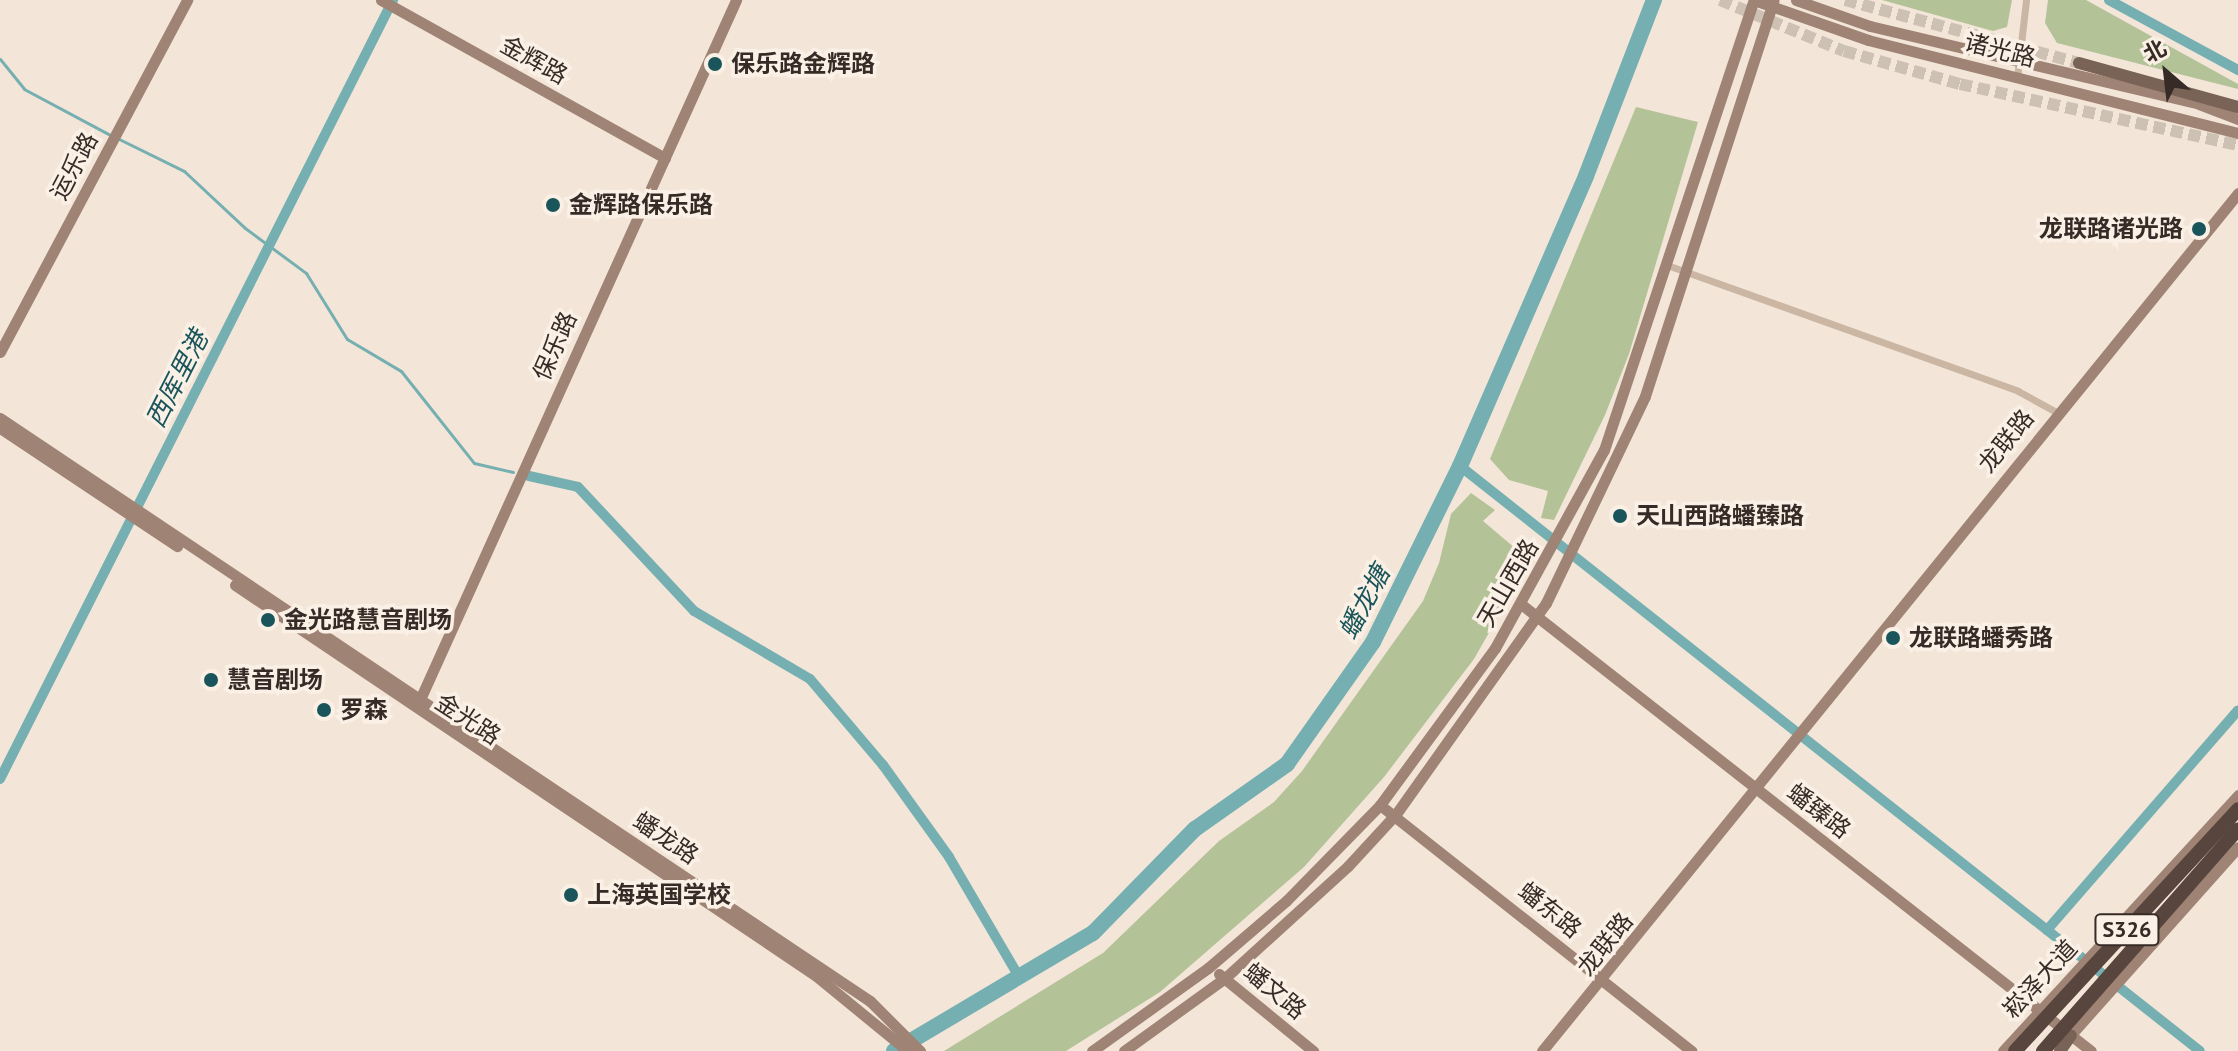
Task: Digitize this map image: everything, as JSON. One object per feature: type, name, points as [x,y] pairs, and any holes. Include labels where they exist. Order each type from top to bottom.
[{"type":"highway","name":"S326","points":[[2015,1051],[2238,809]]},
{"type":"highway","name":"S326","points":[[2043,1051],[2238,829]]},
{"type":"main road","points":[[2079,63],[2238,107]]},
{"type":"main road","points":[[2058,1051],[2071,1035]]},
{"type":"street","name":"运乐路","points":[[0,352],[187,0]]},
{"type":"street","name":"金辉路","points":[[381,0],[665,158]]},
{"type":"street","name":"保乐路","points":[[417,705],[736,0]]},
{"type":"street","name":"诸光路","points":[[1754,0],[1773,3],[1868,40],[2238,133]]},
{"type":"street","name":"天山西路","points":[[1092,1051],[1208,968],[1286,901],[1380,805],[1521,604],[1604,450],[1754,0]]},
{"type":"street","points":[[1796,0],[1870,26],[2199,104],[2238,119]]},
{"type":"street","points":[[2017,78],[2026,0]]},
{"type":"street","name":"天山西路","points":[[1124,1051],[1225,978],[1348,866],[1396,814],[1537,616],[1580,535],[1645,396],[1773,3]]},
{"type":"street","name":"龙联路","points":[[1542,1051],[1604,981],[2238,193]]},
{"type":"street","points":[[1667,265],[2018,391],[2058,413]]},
{"type":"street","name":"金光路","points":[[0,418],[119,503],[151,530],[417,705]]},
{"type":"street","name":"金光路","points":[[0,428],[119,503],[146,516],[417,705]]},
{"type":"street","name":"蟠臻路","points":[[1521,604],[2091,1051]]},
{"type":"street","name":"蟠龙路","points":[[417,705],[884,1019],[920,1051]]},
{"type":"street","name":"崧泽大道","points":[[2003,1051],[2238,795]]},
{"type":"street","name":"蟠东路","points":[[1380,805],[1396,814],[1692,1051]]},
{"type":"street","points":[[2071,1035],[2238,847]]},
{"type":"street","name":"蟠文路","points":[[1208,968],[1225,978],[1313,1051]]},
{"type":"street","points":[[884,1019],[908,1051]]},
{"type":"green space","points":[[1882,0],[2012,0],[2007,27],[1993,31]]},
{"type":"green space","points":[[2048,0],[2086,0],[2238,84],[2238,89],[2057,43],[2045,23]]},
{"type":"green space","points":[[1636,107],[1698,122],[1629,354],[1605,415],[1554,520],[1541,518],[1548,491],[1509,480],[1490,459]]},
{"type":"green space","points":[[1471,493],[1495,510],[1483,521],[1522,554],[1527,543],[1537,548],[1474,659],[1384,777],[1304,867],[1160,992],[1066,1051],[944,1051],[1103,953],[1219,841],[1274,802],[1302,771],[1423,601],[1439,563],[1451,514]]},
{"type":"waterway","name":"西厍里港","points":[[0,779],[393,0]]},
{"type":"waterway","name":"蟠龙塘","points":[[894,1051],[1093,933],[1195,829],[1287,764],[1373,642],[1460,466],[1586,176],[1654,0]]},
{"type":"waterway","points":[[2109,0],[2238,70]]},
{"type":"waterway","points":[[0,59],[24,89],[110,135]]},
{"type":"waterway","points":[[117,138],[184,171],[245,228],[306,273],[347,339],[401,371],[474,463],[513,472]]},
{"type":"waterway","points":[[1460,466],[2200,1051]]},
{"type":"waterway","points":[[529,476],[578,487],[694,611],[810,679],[883,765],[949,857],[1019,977]]},
{"type":"waterway","points":[[2047,930],[2238,710]]},
{"type":"tunnel","points":[[1720,0],[1844,51],[1960,84],[2238,145]]},
{"type":"tunnel","points":[[1845,0],[2079,63]]},
{"type":"place","name":"保乐路金辉路","points":[[715,64]]},
{"type":"place","name":"金辉路保乐路","points":[[553,205]]},
{"type":"place","name":"龙联路诸光路","points":[[2199,229]]},
{"type":"place","name":"天山西路蟠臻路","points":[[1620,516]]},
{"type":"place","name":"金光路慧音剧场","points":[[268,620]]},
{"type":"place","name":"龙联路蟠秀路","points":[[1893,638]]},
{"type":"place","name":"慧音剧场","points":[[211,680]]},
{"type":"place","name":"罗森","points":[[324,710]]},
{"type":"place","name":"上海英国学校","points":[[571,895]]}]
